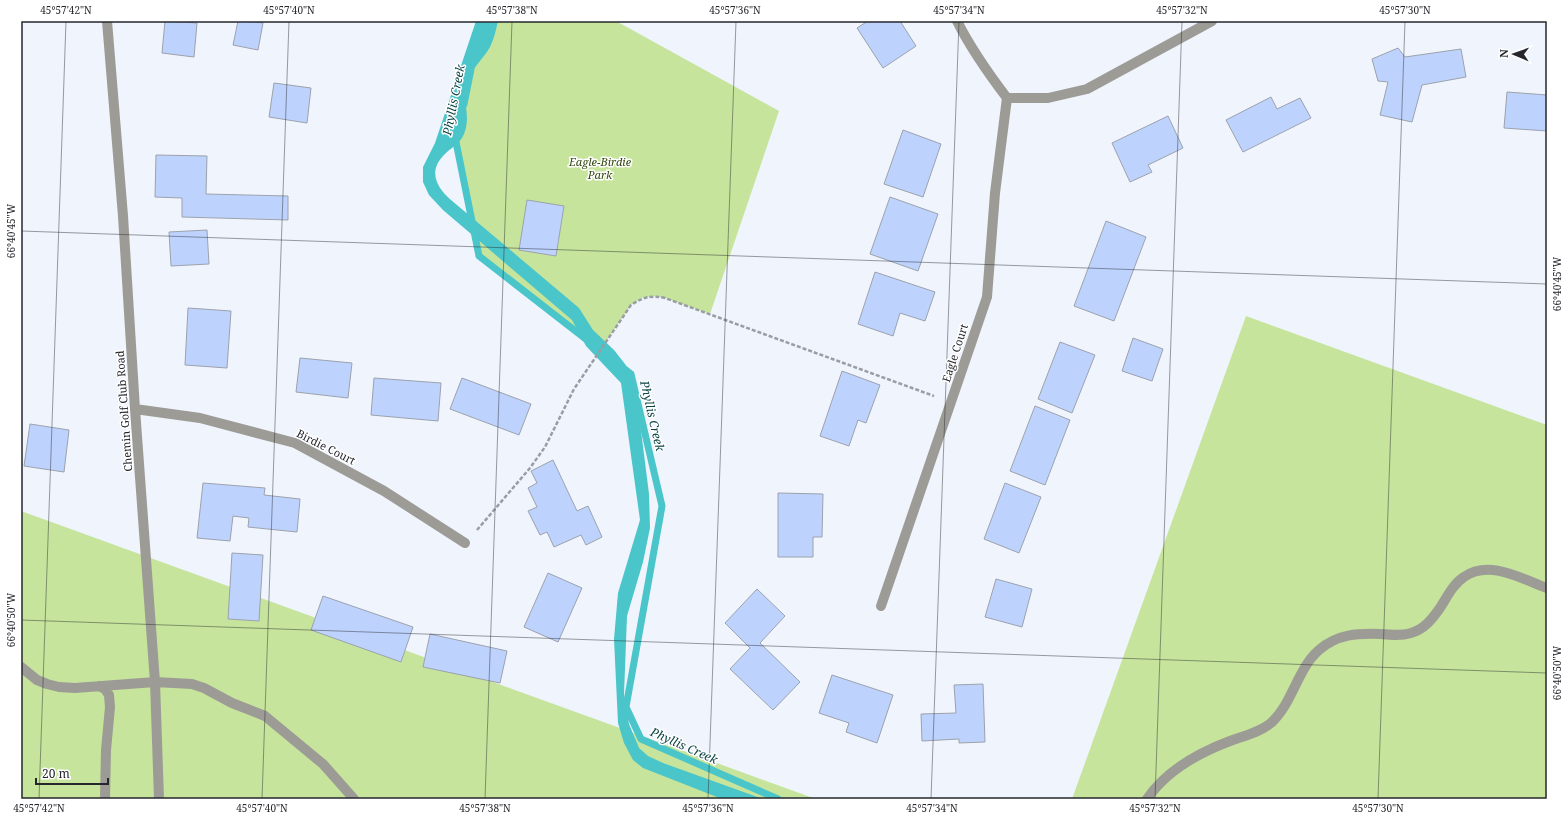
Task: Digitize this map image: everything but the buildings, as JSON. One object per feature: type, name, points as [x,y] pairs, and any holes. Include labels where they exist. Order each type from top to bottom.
[{"type":"street","name":"Chemin Golf Club Road","points":[[107,21],[124,216],[135,409],[155,682],[159,799]]},
{"type":"street","points":[[957,21],[986,71],[1007,98],[1048,98],[1087,89],[1212,21]]},
{"type":"street","name":"Eagle Court","points":[[881,606],[952,403],[986,297],[995,193],[1007,98]]},
{"type":"street","name":"Birdie Court","points":[[135,409],[200,418],[295,443],[384,491],[466,543]]},
{"type":"street","points":[[1147,799],[1153,790],[1169,775],[1188,761],[1213,748],[1252,734],[1271,723],[1285,705],[1308,661],[1318,650],[1331,641],[1344,635],[1360,633],[1395,636],[1417,631],[1427,624],[1455,585],[1463,577],[1476,572],[1493,570],[1547,588]]},
{"type":"street","points":[[21,666],[37,680],[47,684],[75,688],[155,682],[192,684],[204,688],[232,703],[265,716],[323,764],[354,799]]},
{"type":"street","points":[[99,686],[105,689],[109,695],[110,707],[106,750],[105,799]]},
{"type":"path","points":[[466,543],[530,468],[545,447],[574,389],[631,305],[641,298],[654,296],[665,298],[952,403]]},
{"type":"green space","name":"Eagle-Birdie Park","points":[[485,21],[616,21],[779,111],[710,314],[665,298],[654,296],[641,298],[631,305],[600,350],[479,256],[456,142]]},
{"type":"green space","points":[[1246,316],[1547,425],[1547,799],[1072,799]]},
{"type":"green space","points":[[21,511],[816,799],[21,799]]},
{"type":"water","points":[[476,21],[498,21],[490,47],[466,81],[466,128],[460,141],[438,162],[435,174],[438,185],[451,200],[579,308],[593,330],[614,350],[625,364],[635,383],[649,494],[650,528],[643,562],[627,616],[624,694],[629,724],[639,748],[648,756],[663,763],[763,799],[722,799],[643,768],[633,760],[624,743],[618,723],[614,639],[618,593],[640,520],[621,383],[586,346],[572,320],[443,210],[429,195],[423,182],[423,167],[435,143]]},
{"type":"waterway","name":"Phyllis Creek","points":[[464,104],[471,69]]},
{"type":"waterway","name":"Phyllis Creek","points":[[457,136],[456,142],[479,256],[587,340]]},
{"type":"waterway","name":"Phyllis Creek","points":[[622,367],[631,374],[662,506],[626,707],[641,739],[778,799]]}]
